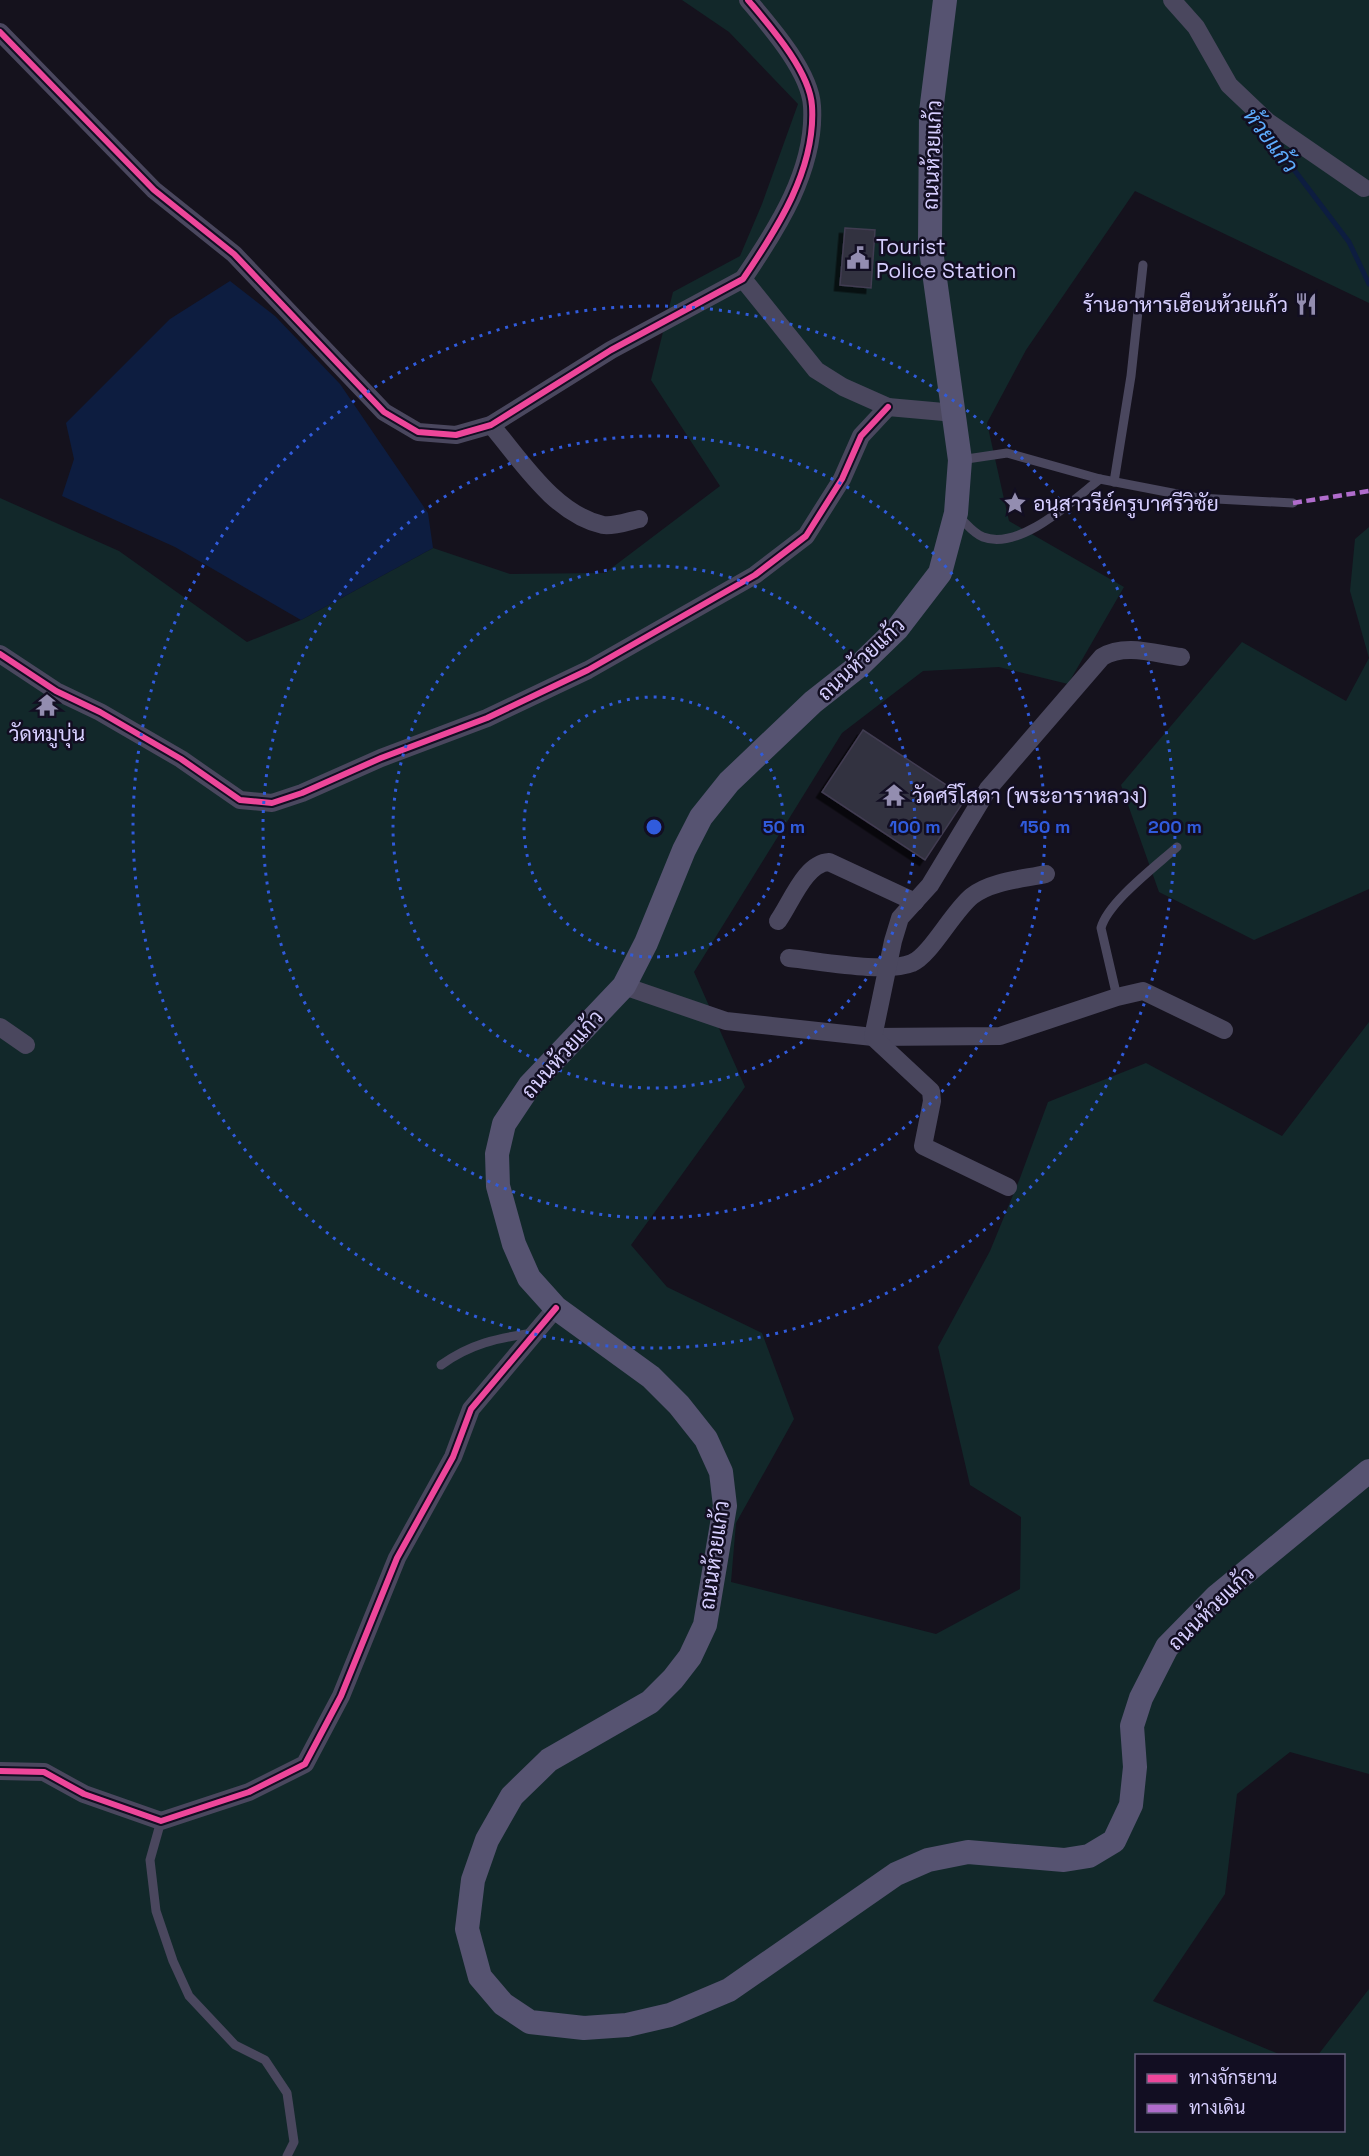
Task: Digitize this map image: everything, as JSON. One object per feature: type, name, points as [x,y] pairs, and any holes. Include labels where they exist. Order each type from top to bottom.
[{"type":"main road","name":"ถนนห้วยแก้ว","points":[[945,0],[931,112],[930,243],[960,460],[956,513],[940,573],[897,629],[737,774],[701,817],[684,850],[646,943],[624,986],[530,1085],[504,1124],[497,1154],[498,1186],[513,1244],[529,1278],[556,1308],[651,1377],[679,1405],[706,1439],[721,1472],[724,1506],[705,1624],[690,1657],[650,1702],[549,1760],[512,1796],[487,1840],[473,1880],[467,1929],[480,1977],[503,2004],[530,2022],[584,2028],[627,2025],[670,2015],[729,1990],[896,1874],[928,1860],[968,1852],[1064,1860],[1089,1856],[1114,1840],[1131,1805],[1135,1767],[1132,1726],[1141,1698],[1167,1647],[1217,1596],[1369,1472]]},
{"type":"street","points":[[0,32],[154,190],[234,254],[384,412],[418,432],[456,435],[491,424],[610,350],[743,279],[789,206],[807,156],[812,104],[799,69],[748,0]]},
{"type":"street","points":[[1172,0],[1196,27],[1229,85],[1268,122],[1364,188]]},
{"type":"street","points":[[743,279],[816,370],[843,387],[888,407],[955,413]]},
{"type":"street","points":[[0,654],[56,691],[100,712],[182,759],[240,800],[272,803],[303,793],[381,758],[487,718],[588,670],[755,575],[806,536],[842,479],[861,436],[888,407]]},
{"type":"street","points":[[491,424],[556,499],[573,512],[604,525],[639,519]]},
{"type":"street","points":[[873,1037],[900,918],[930,885],[988,789],[1102,657],[1113,651],[1127,650],[1181,657]]},
{"type":"street","points":[[778,921],[810,872],[824,862],[829,862],[915,902]]},
{"type":"street","points":[[789,958],[888,968],[905,966],[919,959],[959,909],[984,888],[1046,874]]},
{"type":"street","points":[[624,986],[726,1021],[873,1037],[1000,1036],[1117,997],[1143,991],[1224,1030]]},
{"type":"street","points":[[0,1027],[26,1045]]},
{"type":"street","points":[[873,1037],[931,1091],[932,1101],[922,1142],[926,1149],[1008,1187]]},
{"type":"street","points":[[0,1772],[44,1772],[84,1794],[160,1821],[249,1792],[305,1764],[341,1696],[398,1558],[453,1457],[471,1409],[556,1308]]},
{"type":"lane","points":[[1114,482],[1131,376],[1143,265]]},
{"type":"lane","points":[[960,460],[1007,453],[1100,479],[1198,498],[1293,503]]},
{"type":"lane","points":[[956,513],[982,537],[1012,539],[1069,504],[1100,479]]},
{"type":"lane","points":[[1117,997],[1101,928],[1103,921],[1112,908],[1177,847]]},
{"type":"lane","points":[[441,1365],[462,1350],[489,1340],[535,1332]]},
{"type":"lane","points":[[160,1821],[150,1860],[156,1911],[173,1961],[189,1996],[235,2045],[265,2060],[287,2093],[294,2142],[287,2156]]},
{"type":"green space","points":[[682,0],[1369,0],[1369,303],[1135,191],[1026,350],[987,423],[1009,521],[1124,587],[1068,684],[999,667],[923,671],[842,733],[694,972],[745,1087],[631,1245],[667,1287],[762,1333],[794,1419],[736,1523],[731,1582],[936,1634],[1020,1589],[1021,1517],[970,1485],[938,1347],[990,1251],[1048,1102],[1146,1063],[1282,1136],[1369,1022],[1369,1774],[1290,1752],[1237,1794],[1225,1894],[1153,2001],[1279,2054],[1135,2054],[1135,2132],[1345,2132],[1345,2054],[1319,2054],[1369,1989],[1369,2156],[0,2156],[0,498],[119,551],[247,642],[301,620],[433,548],[510,574],[605,573],[720,486],[651,380],[673,292],[740,256],[762,204],[798,104],[729,32]]},
{"type":"green space","points":[[1369,527],[1369,658],[1350,591],[1355,539]]},
{"type":"green space","points":[[1242,642],[1346,701],[1369,658],[1369,889],[1254,940],[1159,892],[1121,785]]},
{"type":"water","points":[[230,281],[275,316],[340,384],[428,513],[433,548],[301,620],[175,547],[62,496],[74,459],[66,423],[170,319]]},
{"type":"building","name":"Tourist Police Station","points":[[845,228],[875,230],[871,288],[840,285]]},
{"type":"building","name":"วัดศรีโสดา (พระอาราหลวง)","points":[[863,730],[966,798],[925,860],[822,792]]},
{"type":"waterway","name":"ห้วยแก้ว","points":[[1260,125],[1349,242],[1369,284]]},
{"type":"marked path","points":[[1293,503],[1369,491]]},
{"type":"cycle path","points":[[0,32],[154,190],[234,254],[384,412],[418,432],[456,435],[491,425],[611,350],[743,279],[769,240],[792,197],[808,153],[812,129],[810,92],[804,78],[777,35],[748,0]]},
{"type":"cycle path","points":[[0,654],[56,691],[100,712],[181,759],[240,800],[272,803],[487,718],[588,670],[755,575],[806,536],[842,479],[861,436],[888,407]]},
{"type":"cycle path","points":[[0,1771],[44,1772],[84,1794],[161,1821],[249,1792],[305,1764],[341,1696],[397,1558],[453,1457],[471,1409],[556,1308]]},
{"type":"place","name":"Tourist Police Station","points":[[858,258]]},
{"type":"place","name":"ร้านอาหารเฮือนห้วยแก้ว","points":[[1306,304]]},
{"type":"place","name":"อนุสาวรีย์ครูบาศรีวิชัย","points":[[1015,503]]},
{"type":"place","name":"วัดหมูบุ่น","points":[[47,705]]},
{"type":"place","name":"วัดศรีโสดา (พระอาราหลวง)","points":[[894,795]]}]
